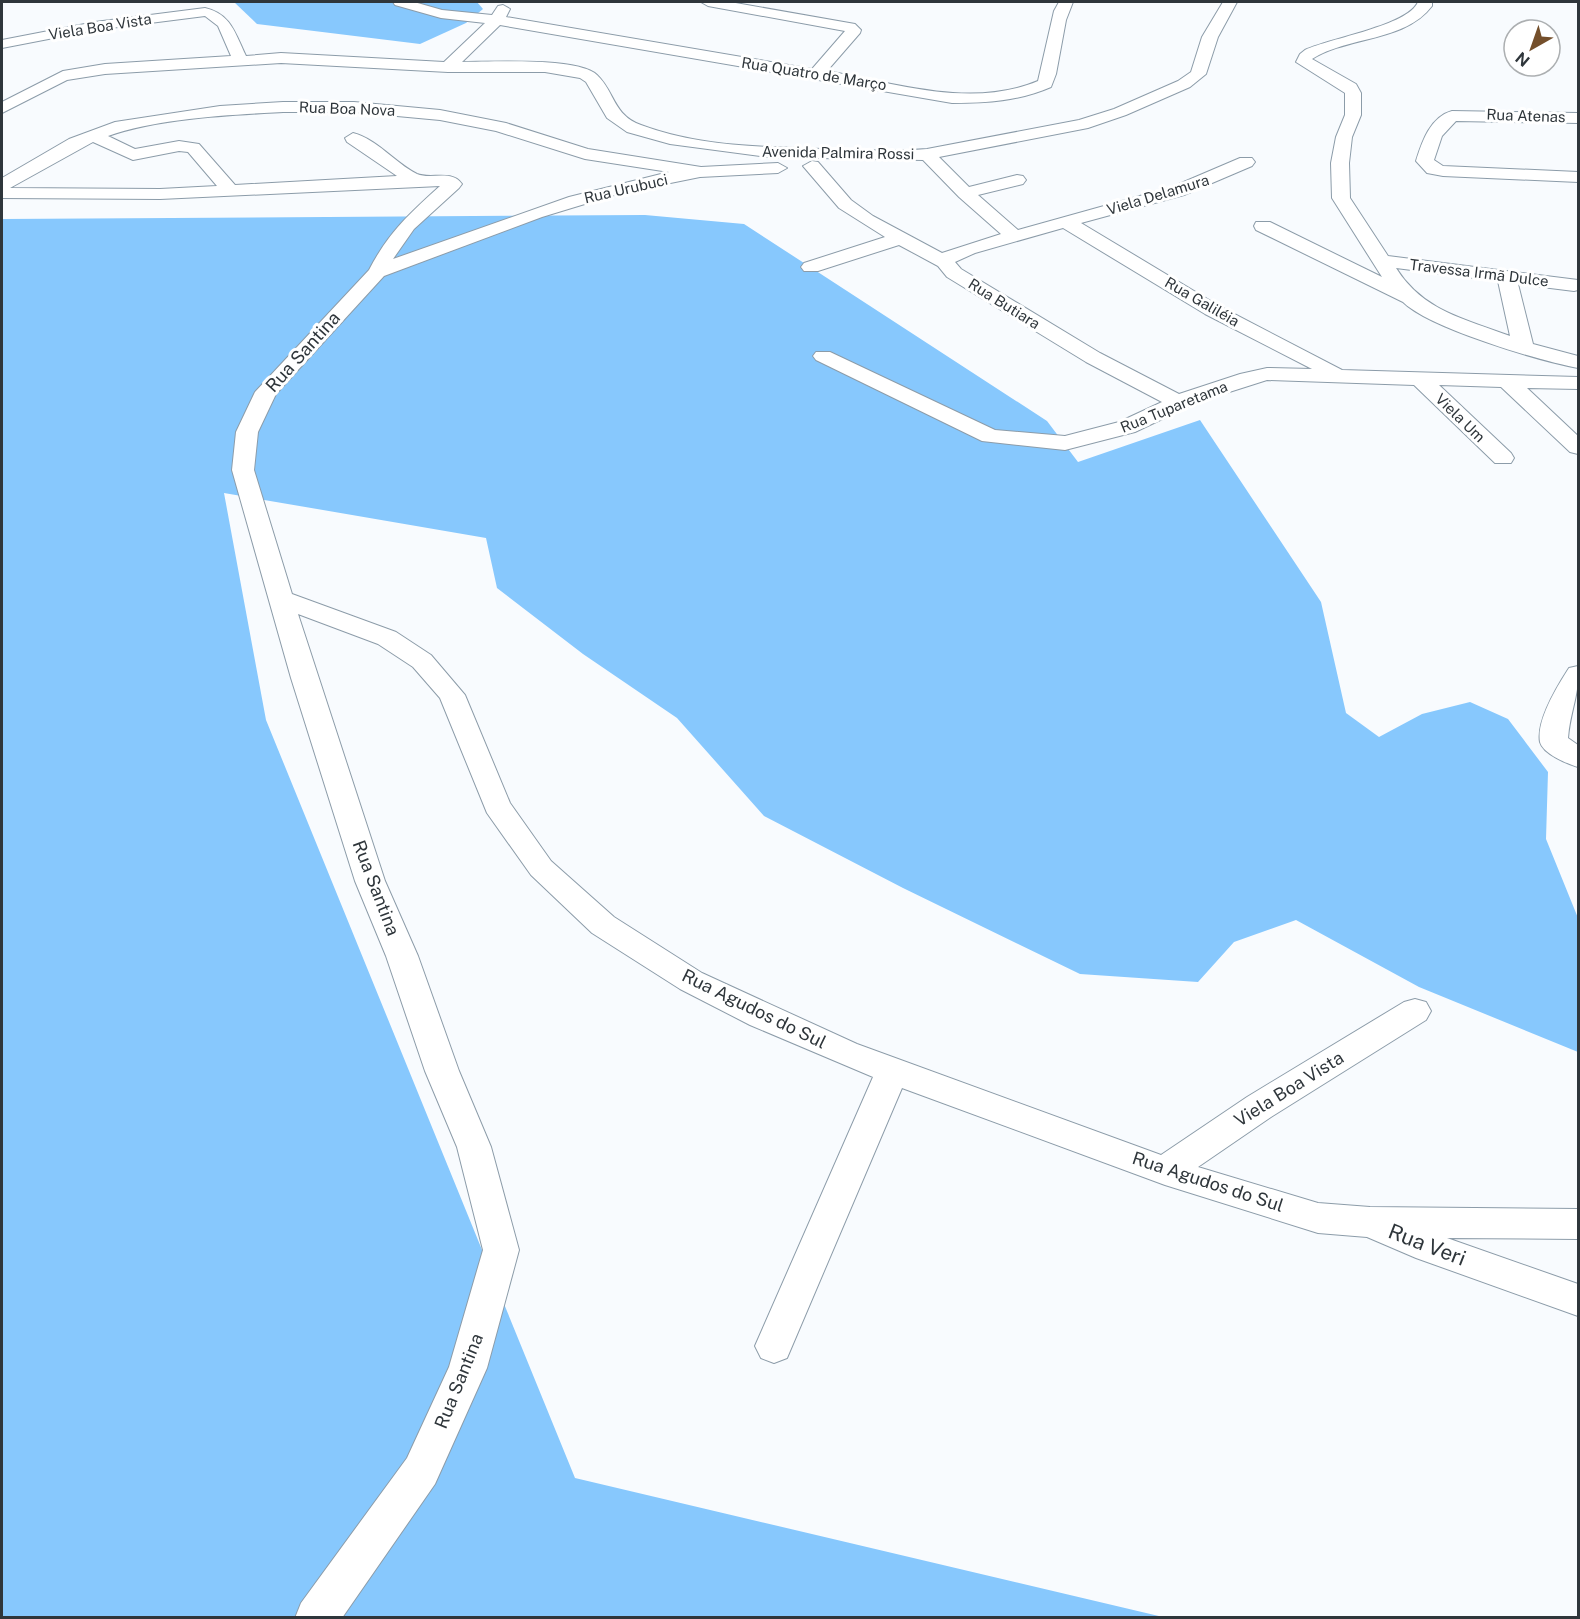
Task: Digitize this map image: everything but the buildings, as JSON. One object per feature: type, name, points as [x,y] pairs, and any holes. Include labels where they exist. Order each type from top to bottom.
[{"type":"street","name":"Rua Quatro de Março","points":[[400,2],[441,14],[497,20],[952,98],[995,98],[1024,94],[1045,84],[1050,71],[1058,19],[1066,2]]},
{"type":"street","points":[[2,108],[46,82],[82,72],[241,60],[324,59],[448,67],[497,20],[507,2]]},
{"type":"street","points":[[708,2],[850,27],[853,30],[852,33],[817,74]]},
{"type":"street","name":"Avenida Palmira Rossi","points":[[448,67],[545,66],[579,72],[591,79],[613,115],[633,128],[670,139],[767,152],[887,156],[927,154],[1082,124],[1120,112],[1184,84],[1198,74],[1210,37],[1227,2]]},
{"type":"street","points":[[1409,298],[1397,285],[1384,261],[1341,198],[1340,163],[1344,137],[1353,116],[1353,93],[1350,87],[1304,62],[1309,53],[1395,26],[1413,18],[1425,6],[1425,2]]},
{"type":"street","name":"Viela Boa Vista","points":[[2,44],[95,26],[205,12],[218,15],[225,22],[232,45],[241,60]]},
{"type":"street","name":"Rua Boa Nova","points":[[2,184],[92,135],[128,124],[220,111],[283,107],[363,108],[470,120],[585,154],[700,172]]},
{"type":"street","name":"Rua Atenas","points":[[1578,118],[1473,115],[1445,120],[1430,143],[1425,161],[1427,165],[1453,172],[1578,177]]},
{"type":"street","points":[[92,135],[133,155],[179,146],[193,148],[231,191]]},
{"type":"street","points":[[353,138],[415,180]]},
{"type":"street","points":[[927,154],[965,193],[1014,236]]},
{"type":"street","name":"Rua Urubuci","points":[[376,273],[547,209],[640,184],[700,172],[812,166],[887,156]]},
{"type":"street","name":"Viela Delamura","points":[[1067,223],[1178,191],[1246,162]]},
{"type":"street","points":[[812,166],[844,204],[867,220],[945,262]]},
{"type":"street","name":"Rua Santina","points":[[2,193],[160,194],[415,180],[444,184],[407,225],[389,249],[376,273],[266,392],[247,432],[243,470],[370,881],[402,956],[442,1071],[474,1147],[501,1250],[468,1368],[421,1471],[316,1617]]},
{"type":"street","points":[[965,193],[1017,180]]},
{"type":"street","name":"Rua Butiara","points":[[1067,223],[959,252],[945,262],[954,273],[1055,337],[1127,379],[1180,403]]},
{"type":"street","name":"Rua Galiléia","points":[[1067,223],[1212,310],[1339,375]]},
{"type":"street","points":[[1263,226],[1409,298],[1434,314],[1524,348],[1578,362]]},
{"type":"street","points":[[811,267],[901,238]]},
{"type":"street","name":"Travessa Irmã Dulce","points":[[1384,261],[1574,285]]},
{"type":"street","points":[[1507,277],[1515,319],[1524,348]]},
{"type":"street","name":"Rua Tuparetama","points":[[823,356],[990,436],[1065,443],[1127,427],[1180,403],[1247,378],[1267,374],[1578,383]]},
{"type":"street","name":"Viela Um","points":[[1418,378],[1503,458]]},
{"type":"street","points":[[1507,381],[1578,447]]},
{"type":"street","name":"Rua Agudos do Sul","points":[[281,599],[387,638],[429,668],[452,695],[497,806],[541,868],[603,925],[691,981],[845,1053],[1165,1171],[1318,1218],[1370,1222]]},
{"type":"street","points":[[1578,674],[1563,698],[1555,723],[1554,742],[1578,758]]},
{"type":"street","name":"Viela Boa Vista","points":[[1165,1171],[1259,1107],[1415,1011]]},
{"type":"street","points":[[774,1346],[893,1070]]},
{"type":"street","name":"Rua Veri","points":[[1370,1222],[1578,1224]]},
{"type":"street","name":"Rua Veri","points":[[1370,1222],[1412,1242],[1507,1272],[1578,1300]]},
{"type":"shaded area","points":[[234,2],[477,2],[483,9],[466,23],[420,44],[257,24]]},
{"type":"shaded area","points":[[645,215],[744,224],[1047,421],[1078,462],[1200,420],[1321,602],[1346,713],[1379,737],[1422,714],[1470,702],[1508,719],[1548,772],[1546,839],[1578,918],[1578,1052],[1419,987],[1296,920],[1234,942],[1198,982],[1080,974],[903,888],[764,816],[677,718],[583,654],[497,588],[486,538],[224,493],[266,720],[575,1478],[1163,1617],[2,1617],[2,219]]}]
